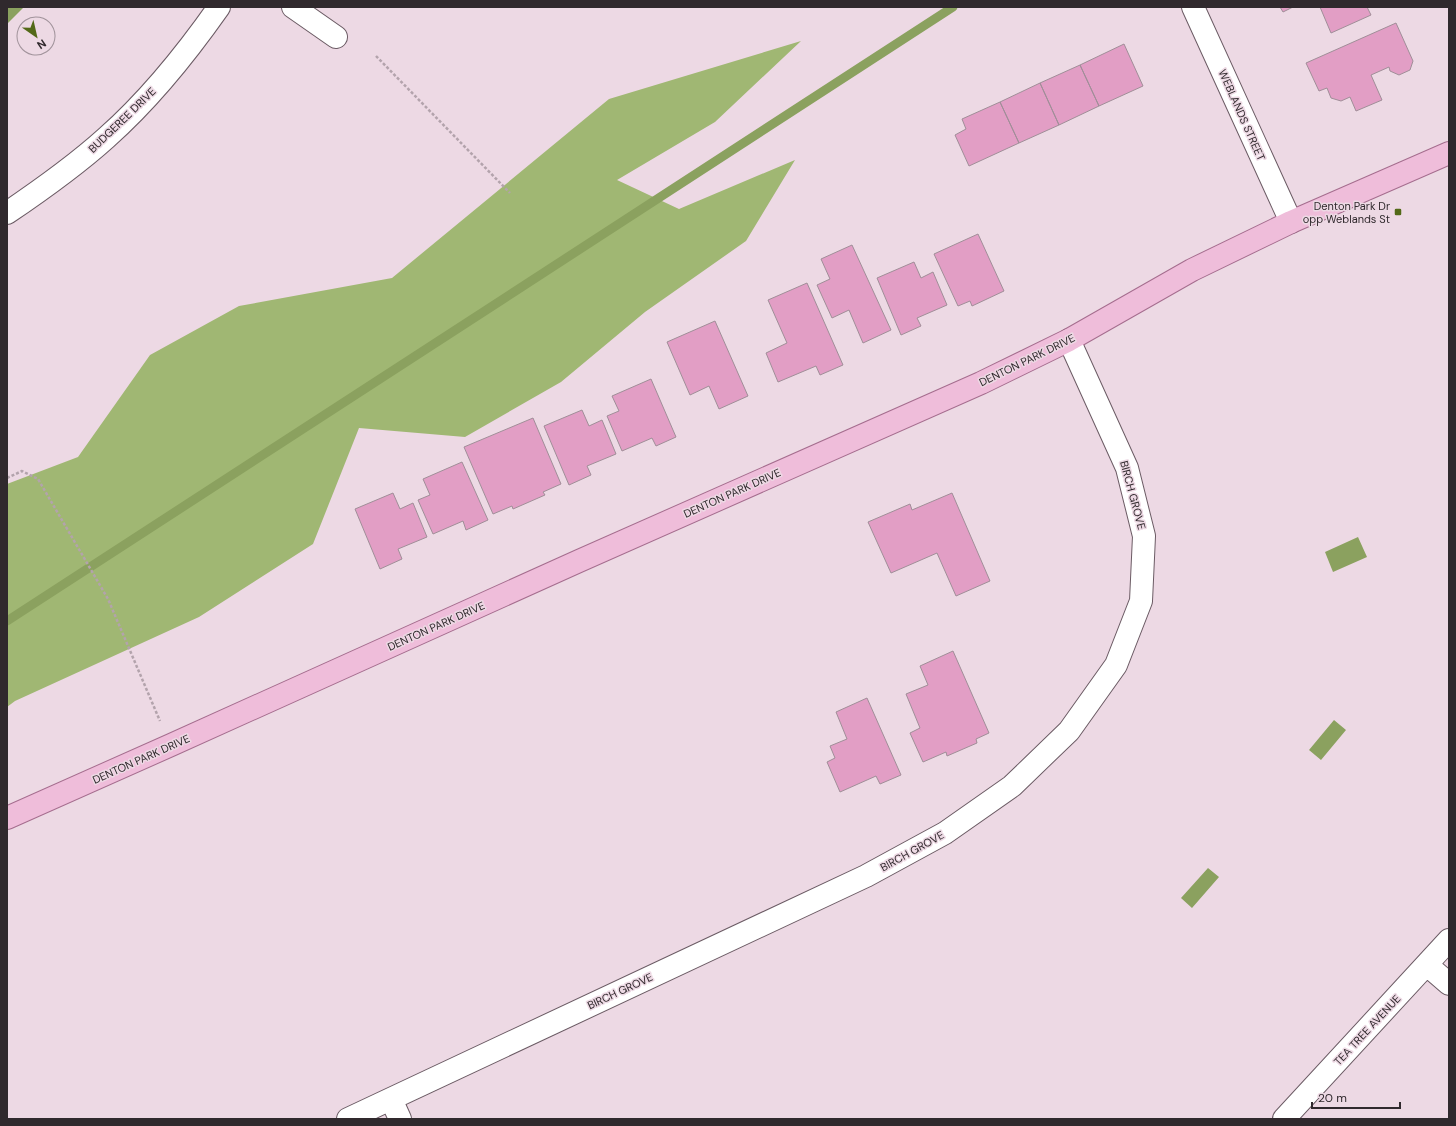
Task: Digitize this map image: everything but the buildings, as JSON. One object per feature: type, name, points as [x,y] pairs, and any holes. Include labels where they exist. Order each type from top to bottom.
[{"type":"main road","name":"DENTON PARK DRIVE","points":[[7,818],[579,561],[981,383],[1069,340],[1192,270],[1291,222],[1449,153]]},
{"type":"street","name":"BUDGEREE DRIVE","points":[[7,213],[45,188],[107,138],[154,90],[198,36],[219,7]]},
{"type":"street","points":[[293,7],[336,37]]},
{"type":"street","name":"WEBLANDS STREET","points":[[1193,7],[1291,222]]},
{"type":"street","name":"BIRCH GROVE","points":[[348,1119],[866,876],[938,837],[1012,786],[1069,731],[1116,665],[1141,601],[1144,536],[1127,468],[1069,340]]},
{"type":"street","name":"TEA TREE AVENUE","points":[[1284,1119],[1449,940]]},
{"type":"street","points":[[1427,965],[1449,984]]},
{"type":"street","points":[[391,1099],[400,1119]]},
{"type":"path","points":[[376,56],[510,193]]},
{"type":"path","points":[[7,478],[22,471],[38,479],[108,600],[171,745]]},
{"type":"shaded area","points":[[7,7],[24,7],[7,24]]},
{"type":"shaded area","points":[[801,41],[715,122],[617,180],[679,209],[795,160],[746,241],[645,312],[561,382],[465,437],[359,428],[313,544],[199,617],[15,701],[7,707],[7,484],[78,457],[150,355],[239,306],[392,278],[609,99]]},
{"type":"shaded area","points":[[1358,537],[1367,557],[1333,572],[1325,552]]},
{"type":"shaded area","points":[[1334,720],[1346,730],[1321,760],[1309,750]]},
{"type":"shaded area","points":[[1208,868],[1219,877],[1192,908],[1181,898]]},
{"type":"waterway","points":[[7,621],[953,7]]},
{"type":"place","name":"Denton Park Dr opp Weblands St","points":[[1398,212]]}]
